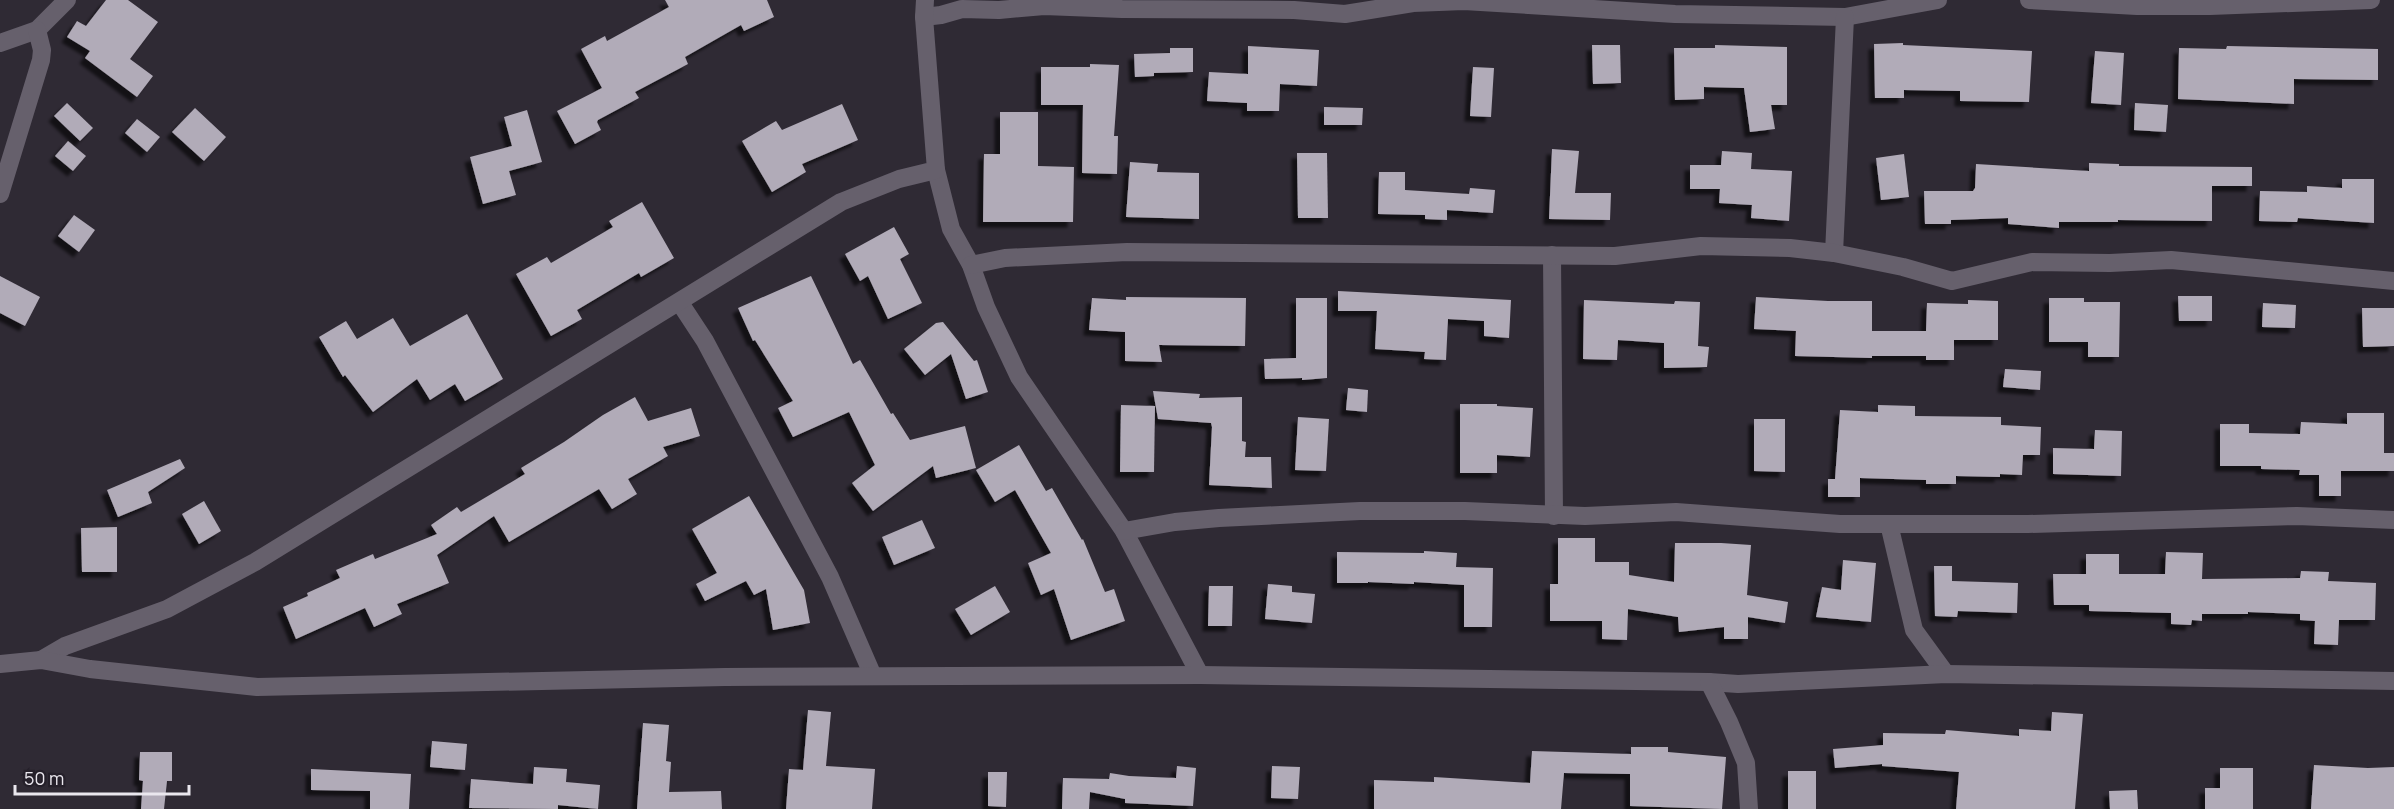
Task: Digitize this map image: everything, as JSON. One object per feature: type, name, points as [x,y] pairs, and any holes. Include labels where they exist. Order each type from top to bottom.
[{"type":"street","points":[[0,43],[37,30],[67,0]]},
{"type":"street","points":[[1200,675],[1124,531],[1019,377],[986,307],[971,264],[951,229],[936,170],[925,8],[941,15],[962,9],[999,10],[1044,6],[1294,10],[1345,14],[1413,3],[1464,1],[1675,14],[1845,17],[1938,0]]},
{"type":"street","points":[[2029,0],[2137,6],[2210,6],[2371,0]]},
{"type":"street","points":[[1834,253],[1845,17]]},
{"type":"street","points":[[0,194],[41,60],[42,50],[37,30]]},
{"type":"street","points":[[41,660],[65,645],[167,609],[255,562],[841,202],[899,179],[936,170]]},
{"type":"street","points":[[971,264],[1005,258],[1127,252],[1615,256],[1701,246],[1790,248],[1834,253],[1903,267],[1952,281],[2032,262],[2110,263],[2171,260],[2394,281]]},
{"type":"street","points":[[1552,255],[1554,516]]},
{"type":"street","points":[[680,303],[705,341],[830,577],[873,676]]},
{"type":"street","points":[[1124,531],[1208,519],[1360,511],[1465,511],[1554,516],[1676,512],[1840,524],[2040,524],[2297,516],[2394,520]]},
{"type":"street","points":[[1889,524],[1914,630],[1946,674]]},
{"type":"street","points":[[0,664],[41,660],[100,670],[257,687],[712,677],[1200,675],[1738,684],[1946,674],[2394,681]]},
{"type":"street","points":[[1709,682],[1730,722],[1746,763],[1749,809]]},
{"type":"building","points":[[106,0],[128,0],[158,22],[130,59],[153,76],[137,97],[85,58],[90,51],[67,37],[77,21],[86,26]]},
{"type":"building","points":[[665,0],[767,0],[774,17],[744,31],[741,25],[685,57],[688,64],[635,92],[639,98],[598,120],[601,130],[575,144],[557,111],[602,88],[581,49],[605,36],[607,41],[669,7]]},
{"type":"building","points":[[1903,43],[1903,45],[2032,51],[2029,102],[1960,101],[1960,91],[1904,90],[1904,98],[1875,98],[1874,44]]},
{"type":"building","points":[[1592,45],[1620,45],[1621,83],[1593,84]]},
{"type":"building","points":[[1715,45],[1787,47],[1787,105],[1771,105],[1775,129],[1750,132],[1744,88],[1704,87],[1704,99],[1675,100],[1674,48],[1715,48]]},
{"type":"building","points":[[1248,46],[1319,50],[1317,86],[1280,84],[1279,111],[1247,111],[1247,103],[1207,101],[1209,72],[1248,74]]},
{"type":"building","points":[[2227,46],[2378,49],[2378,80],[2294,79],[2294,104],[2178,99],[2179,48],[2226,49]]},
{"type":"building","points":[[1170,48],[1193,48],[1193,72],[1154,73],[1154,76],[1135,77],[1134,54],[1170,53]]},
{"type":"building","points":[[2095,51],[2124,53],[2121,105],[2091,103]]},
{"type":"building","points":[[1090,64],[1119,65],[1114,136],[1118,136],[1117,174],[1082,173],[1083,105],[1041,105],[1041,67],[1090,67]]},
{"type":"building","points":[[1473,67],[1494,68],[1491,117],[1470,116]]},
{"type":"building","points":[[67,103],[93,128],[80,141],[54,116]]},
{"type":"building","points":[[2135,103],[2168,105],[2166,132],[2134,130]]},
{"type":"building","points":[[842,104],[858,140],[802,164],[806,172],[772,192],[742,141],[776,121],[782,130]]},
{"type":"building","points":[[1324,107],[1363,108],[1362,125],[1324,125]]},
{"type":"building","points":[[195,108],[226,137],[204,161],[172,132]]},
{"type":"building","points":[[527,110],[542,162],[509,171],[516,195],[483,204],[470,157],[512,146],[504,117]]},
{"type":"building","points":[[1000,112],[1038,112],[1038,166],[1074,167],[1073,222],[983,222],[984,154],[1000,154]]},
{"type":"building","points":[[137,119],[160,137],[147,152],[125,133]]},
{"type":"building","points":[[68,141],[86,156],[73,171],[55,156]]},
{"type":"building","points":[[1552,149],[1579,151],[1575,193],[1611,193],[1610,220],[1549,219]]},
{"type":"building","points":[[1722,151],[1752,153],[1751,169],[1792,171],[1789,221],[1751,218],[1752,205],[1719,203],[1720,189],[1690,189],[1690,165],[1721,165]]},
{"type":"building","points":[[1297,153],[1327,153],[1328,218],[1298,218]]},
{"type":"building","points":[[1904,154],[1909,197],[1881,200],[1876,158]]},
{"type":"building","points":[[1130,162],[1158,164],[1157,172],[1199,173],[1199,219],[1126,217]]},
{"type":"building","points":[[2089,163],[2119,164],[2119,166],[2252,167],[2252,186],[2212,186],[2212,221],[2059,222],[2059,228],[2008,224],[2008,218],[1951,220],[1951,224],[1925,224],[1924,191],[1973,191],[1976,164],[2089,171]]},
{"type":"building","points":[[1379,172],[1405,172],[1405,190],[1469,194],[1470,188],[1495,190],[1493,213],[1447,210],[1447,220],[1425,219],[1425,215],[1378,214]]},
{"type":"building","points":[[2342,179],[2374,179],[2374,223],[2298,218],[2297,222],[2259,221],[2260,191],[2307,192],[2307,186],[2342,188]]},
{"type":"building","points":[[642,202],[674,258],[641,277],[639,273],[577,310],[582,319],[551,336],[516,274],[547,257],[551,263],[613,227],[609,221]]},
{"type":"building","points":[[74,215],[95,230],[79,252],[58,236]]},
{"type":"building","points":[[894,227],[909,254],[900,259],[922,303],[888,319],[868,276],[860,281],[845,254]]},
{"type":"building","points":[[0,276],[40,297],[25,326],[0,313]]},
{"type":"building","points":[[811,276],[853,364],[860,360],[891,414],[893,413],[910,440],[965,426],[976,468],[936,478],[933,466],[873,511],[852,483],[875,465],[849,412],[793,437],[778,408],[793,401],[755,340],[753,341],[738,308]]},
{"type":"building","points":[[1338,291],[1511,300],[1509,338],[1484,336],[1484,321],[1448,319],[1446,360],[1424,359],[1425,352],[1375,349],[1377,311],[1338,311]]},
{"type":"building","points":[[2178,296],[2212,296],[2212,321],[2179,321]]},
{"type":"building","points":[[1126,297],[1246,298],[1245,346],[1159,345],[1162,362],[1125,361],[1125,332],[1089,330],[1092,298],[1126,300]]},
{"type":"building","points":[[1756,297],[1872,301],[1872,331],[1926,331],[1927,303],[1968,304],[1968,300],[1998,301],[1998,340],[1954,340],[1954,360],[1926,360],[1926,356],[1872,356],[1872,358],[1795,356],[1796,331],[1754,329]]},
{"type":"building","points":[[1296,298],[1327,298],[1327,378],[1265,379],[1264,359],[1296,358]]},
{"type":"building","points":[[2049,298],[2084,298],[2084,302],[2120,302],[2119,357],[2088,357],[2088,342],[2049,342]]},
{"type":"building","points":[[1584,300],[1674,304],[1675,301],[1700,302],[1698,346],[1709,347],[1707,367],[1664,368],[1664,343],[1618,340],[1617,360],[1583,359]]},
{"type":"building","points":[[2263,303],[2296,305],[2295,328],[2262,327]]},
{"type":"building","points":[[2362,308],[2394,308],[2394,346],[2363,347]]},
{"type":"building","points":[[467,314],[503,379],[465,401],[455,384],[430,400],[417,379],[373,412],[345,375],[343,377],[319,337],[346,321],[357,339],[393,318],[410,346]]},
{"type":"building","points":[[943,322],[974,361],[977,360],[988,392],[966,399],[951,354],[925,375],[904,349],[936,323]]},
{"type":"building","points":[[2005,369],[2041,371],[2040,390],[2003,387]]},
{"type":"building","points":[[1348,388],[1368,390],[1367,412],[1346,410]]},
{"type":"building","points":[[1153,391],[1200,394],[1199,398],[1242,397],[1242,441],[1246,442],[1245,457],[1271,457],[1272,488],[1209,485],[1211,423],[1158,419]]},
{"type":"building","points":[[635,397],[648,421],[691,408],[700,436],[663,447],[668,456],[628,479],[637,494],[612,509],[599,489],[509,542],[494,516],[437,555],[449,583],[397,604],[402,614],[374,627],[365,608],[296,639],[283,607],[340,578],[336,570],[373,554],[375,559],[437,534],[431,525],[457,507],[461,512],[525,474],[521,468]]},
{"type":"building","points":[[1460,404],[1497,404],[1497,406],[1533,408],[1530,457],[1497,455],[1497,473],[1460,473]]},
{"type":"building","points":[[1121,405],[1155,406],[1154,472],[1120,472]]},
{"type":"building","points":[[1878,405],[1915,406],[1915,416],[2001,417],[2001,425],[2041,427],[2040,455],[2023,455],[2022,475],[1956,476],[1956,484],[1926,484],[1926,480],[1860,478],[1860,497],[1828,497],[1828,479],[1835,479],[1840,410],[1878,412]]},
{"type":"building","points":[[2347,413],[2384,413],[2384,453],[2394,453],[2394,471],[2341,471],[2341,496],[2319,496],[2319,475],[2299,475],[2300,470],[2261,469],[2261,466],[2220,466],[2220,424],[2249,424],[2249,433],[2300,434],[2301,422],[2347,424]]},
{"type":"building","points":[[1298,417],[1329,419],[1326,471],[1295,470]]},
{"type":"building","points":[[1754,419],[1785,419],[1785,472],[1754,471]]},
{"type":"building","points":[[2095,430],[2122,431],[2121,476],[2053,474],[2053,448],[2094,449]]},
{"type":"building","points":[[1019,445],[1046,491],[1052,488],[1083,539],[1105,592],[1114,589],[1125,621],[1071,640],[1054,589],[1041,595],[1028,563],[1051,553],[1015,490],[995,502],[976,470]]},
{"type":"building","points":[[180,459],[185,468],[148,492],[152,503],[118,517],[107,490]]},
{"type":"building","points":[[749,496],[804,590],[810,623],[773,630],[766,589],[754,595],[746,581],[705,601],[696,584],[717,573],[692,529]]},
{"type":"building","points":[[204,501],[221,531],[199,544],[182,514]]},
{"type":"building","points":[[922,520],[935,548],[894,565],[882,537]]},
{"type":"building","points":[[117,527],[117,572],[82,572],[81,528]]},
{"type":"building","points":[[1558,538],[1595,538],[1595,562],[1629,562],[1629,575],[1674,582],[1675,543],[1751,545],[1747,595],[1788,602],[1785,623],[1748,617],[1748,639],[1724,639],[1724,627],[1679,632],[1678,617],[1628,609],[1627,640],[1602,639],[1602,621],[1550,621],[1550,584],[1558,584]]},
{"type":"building","points":[[1424,551],[1457,553],[1456,567],[1493,568],[1492,627],[1464,627],[1464,585],[1414,582],[1414,584],[1337,583],[1337,552],[1424,553]]},
{"type":"building","points":[[2166,552],[2203,553],[2202,579],[2300,578],[2301,571],[2329,572],[2328,581],[2376,583],[2375,620],[2339,620],[2338,645],[2314,644],[2315,621],[2300,620],[2300,614],[2248,612],[2248,614],[2202,614],[2202,621],[2192,620],[2191,625],[2171,624],[2171,613],[2089,611],[2089,605],[2054,605],[2053,574],[2086,574],[2086,554],[2119,554],[2119,574],[2165,574]]},
{"type":"building","points":[[1843,560],[1876,563],[1871,622],[1816,617],[1822,587],[1841,590]]},
{"type":"building","points":[[1934,566],[1952,566],[1952,581],[2018,583],[2017,613],[1958,611],[1957,617],[1935,616]]},
{"type":"building","points":[[1268,584],[1292,586],[1292,592],[1315,594],[1312,623],[1265,619]]},
{"type":"building","points":[[995,586],[1010,612],[971,635],[955,609]]},
{"type":"building","points":[[1209,586],[1233,586],[1232,626],[1208,626]]},
{"type":"building","points":[[808,710],[831,712],[826,766],[875,769],[872,809],[786,809],[789,769],[803,770]]},
{"type":"building","points":[[2052,712],[2083,714],[2075,809],[1956,809],[1959,772],[1882,766],[1882,764],[1835,768],[1833,749],[1883,745],[1883,733],[1945,734],[1946,730],[2019,736],[2019,729],[2051,731]]},
{"type":"building","points":[[643,723],[669,725],[666,761],[671,762],[669,792],[721,791],[722,809],[637,809]]},
{"type":"building","points":[[432,741],[467,744],[465,770],[430,767]]},
{"type":"building","points":[[1631,747],[1668,747],[1668,752],[1726,757],[1722,809],[1630,806],[1630,774],[1564,773],[1561,809],[1374,809],[1374,780],[1434,782],[1434,777],[1530,783],[1532,751],[1631,754]]},
{"type":"building","points":[[140,752],[172,752],[172,781],[167,781],[164,809],[141,809],[143,781],[139,780]]},
{"type":"building","points":[[2314,765],[2394,767],[2394,809],[2311,809]]},
{"type":"building","points":[[1177,766],[1196,768],[1193,806],[1125,803],[1125,799],[1090,792],[1089,809],[1062,809],[1063,778],[1109,779],[1110,773],[1176,778]]},
{"type":"building","points":[[1272,766],[1300,767],[1298,799],[1271,798]]},
{"type":"building","points":[[534,767],[567,769],[566,782],[600,785],[598,809],[558,805],[558,809],[469,808],[471,779],[533,784]]},
{"type":"building","points":[[2220,768],[2253,768],[2253,809],[2205,809],[2205,788],[2220,788]]},
{"type":"building","points":[[311,769],[411,774],[409,809],[370,809],[370,791],[311,790]]},
{"type":"building","points":[[1788,771],[1816,771],[1816,809],[1788,809]]},
{"type":"building","points":[[988,772],[1007,772],[1006,807],[988,806]]},
{"type":"building","points":[[2137,790],[2138,809],[2110,809],[2109,791]]}]
